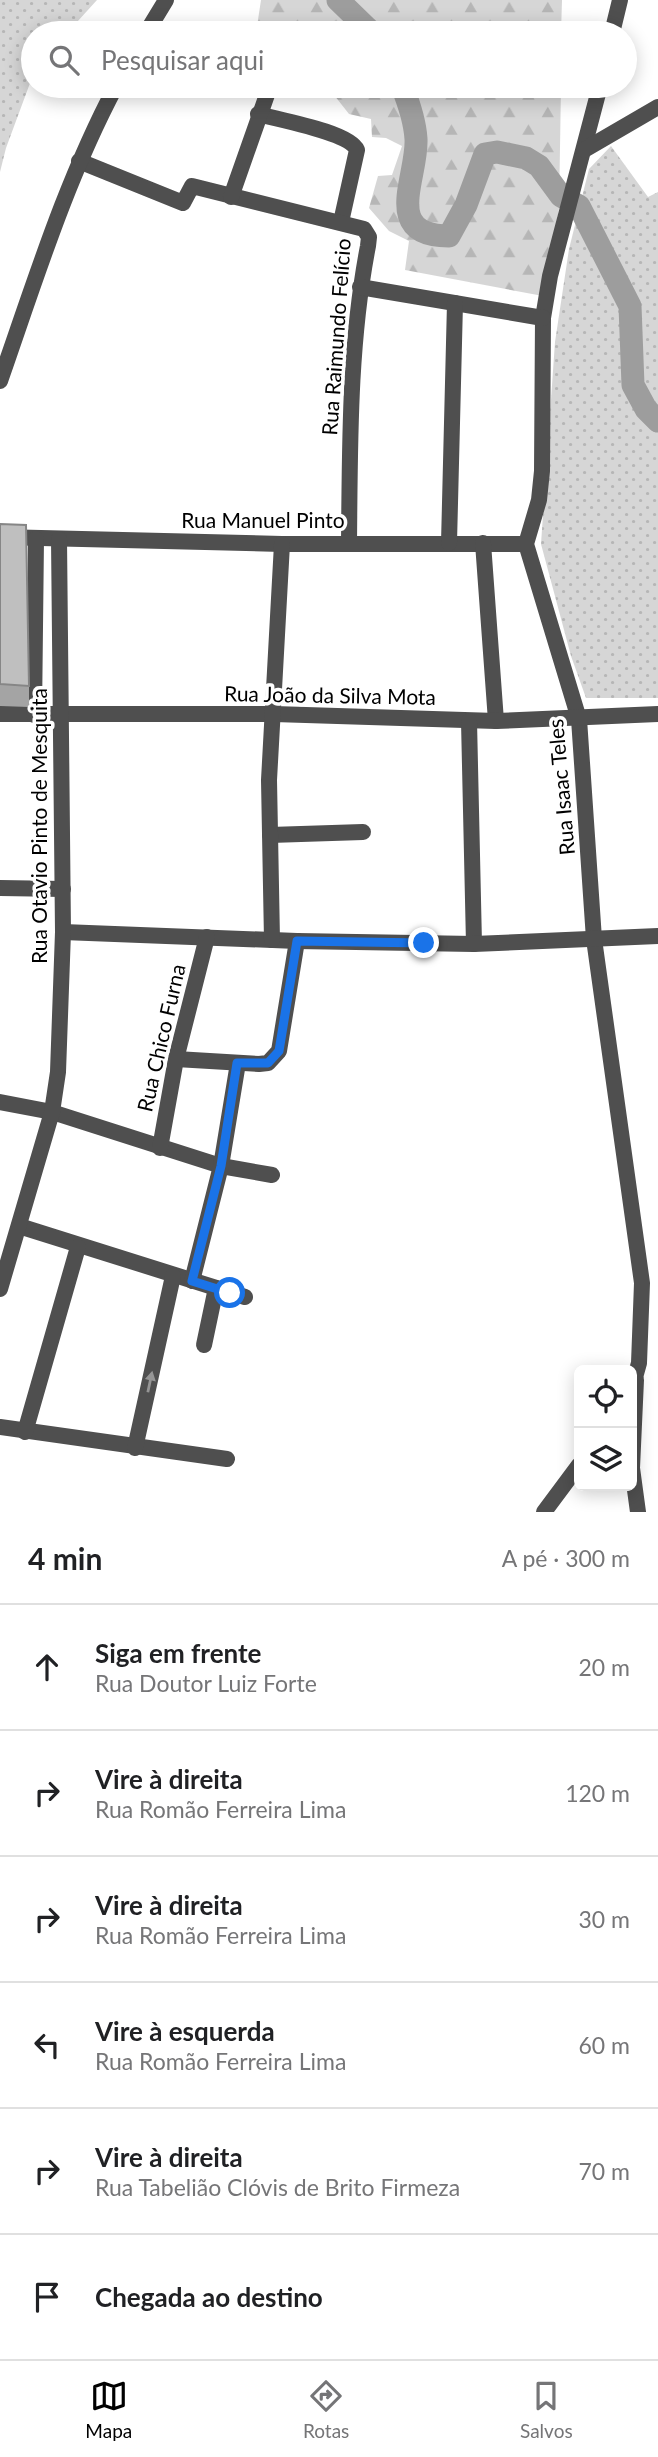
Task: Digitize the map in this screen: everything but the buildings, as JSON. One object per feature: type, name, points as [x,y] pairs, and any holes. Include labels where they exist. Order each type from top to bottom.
[{"type":"street","points":[[153,21],[166,0]]},
{"type":"street","points":[[615,21],[620,0]]},
{"type":"street","points":[[0,382],[79,161],[110,98]]},
{"type":"street","points":[[230,197],[265,98]]},
{"type":"street","points":[[526,544],[539,500],[542,471],[543,318],[564,223],[597,98]]},
{"type":"street","points":[[584,150],[658,107]]},
{"type":"street","points":[[258,114],[338,136],[354,145],[357,150],[341,222]]},
{"type":"street","name":"Rua Raimundo Felício","points":[[79,161],[183,203],[192,186],[360,226],[369,237],[360,287],[350,402],[349,543]]},
{"type":"street","points":[[360,287],[543,318]]},
{"type":"street","points":[[449,543],[455,303]]},
{"type":"street","name":"Rua Manuel Pinto","points":[[0,537],[282,544],[526,544]]},
{"type":"street","name":"Rua Otavio Pinto de Mesquita","points":[[34,715],[36,539]]},
{"type":"street","name":"Rua Otavio Pinto de Mesquita","points":[[0,1289],[5,1252],[19,1226],[52,1112],[58,1072],[63,932],[59,539]]},
{"type":"street","points":[[483,543],[496,721]]},
{"type":"street","points":[[272,940],[269,780],[282,544]]},
{"type":"street","name":"Rua Isaac Teles","points":[[526,544],[579,719],[594,939],[642,1283],[642,1328],[637,1365]]},
{"type":"street","name":"Rua João da Silva Mota","points":[[0,714],[274,714],[469,721],[658,714]]},
{"type":"street","points":[[469,721],[474,944]]},
{"type":"street","points":[[270,835],[363,832]]},
{"type":"street","points":[[0,888],[63,889]]},
{"type":"street","points":[[63,932],[297,941],[474,944],[658,936]]},
{"type":"street","name":"Rua Chico Furna","points":[[160,1148],[176,1059],[207,937]]},
{"type":"street","points":[[176,1059],[268,1063],[279,1051],[297,941]]},
{"type":"street","points":[[192,1281],[221,1166],[237,1063]]},
{"type":"street","points":[[0,1102],[52,1112],[221,1166],[272,1174]]},
{"type":"street","points":[[19,1226],[78,1247],[245,1297]]},
{"type":"street","points":[[25,1432],[78,1247]]},
{"type":"street","points":[[135,1448],[173,1276]]},
{"type":"street","points":[[205,1345],[216,1288]]},
{"type":"street","points":[[0,1427],[227,1460]]},
{"type":"street","name":"Rua Isaac Teles","points":[[633,1428],[632,1468],[638,1512]]},
{"type":"street","points":[[544,1512],[574,1472]]},
{"type":"green space","points":[[0,0],[97,0],[78,21],[21,21],[21,98],[24,98],[0,172]]},
{"type":"green space","points":[[261,0],[562,0],[561,21],[258,21]]},
{"type":"green space","points":[[336,98],[561,98],[559,209],[543,296],[405,270],[409,241],[389,231],[369,208],[378,176],[392,175],[402,146],[386,138],[372,137],[371,119],[349,114]]},
{"type":"green space","points":[[611,146],[648,197],[658,192],[658,698],[586,698],[571,656],[541,544],[555,342],[569,249],[589,169]]},
{"type":"waterway","points":[[338,0],[360,21]]},
{"type":"waterway","points":[[406,98],[416,139],[408,202],[409,215],[415,226],[428,233],[449,236],[466,205],[485,154],[497,152],[526,158],[539,166],[561,196],[579,206],[630,306],[633,385],[646,409],[658,421]]},
{"type":"route","points":[[230,1293],[192,1281],[221,1166],[237,1063],[268,1063],[279,1051],[297,941],[424,943]]}]
